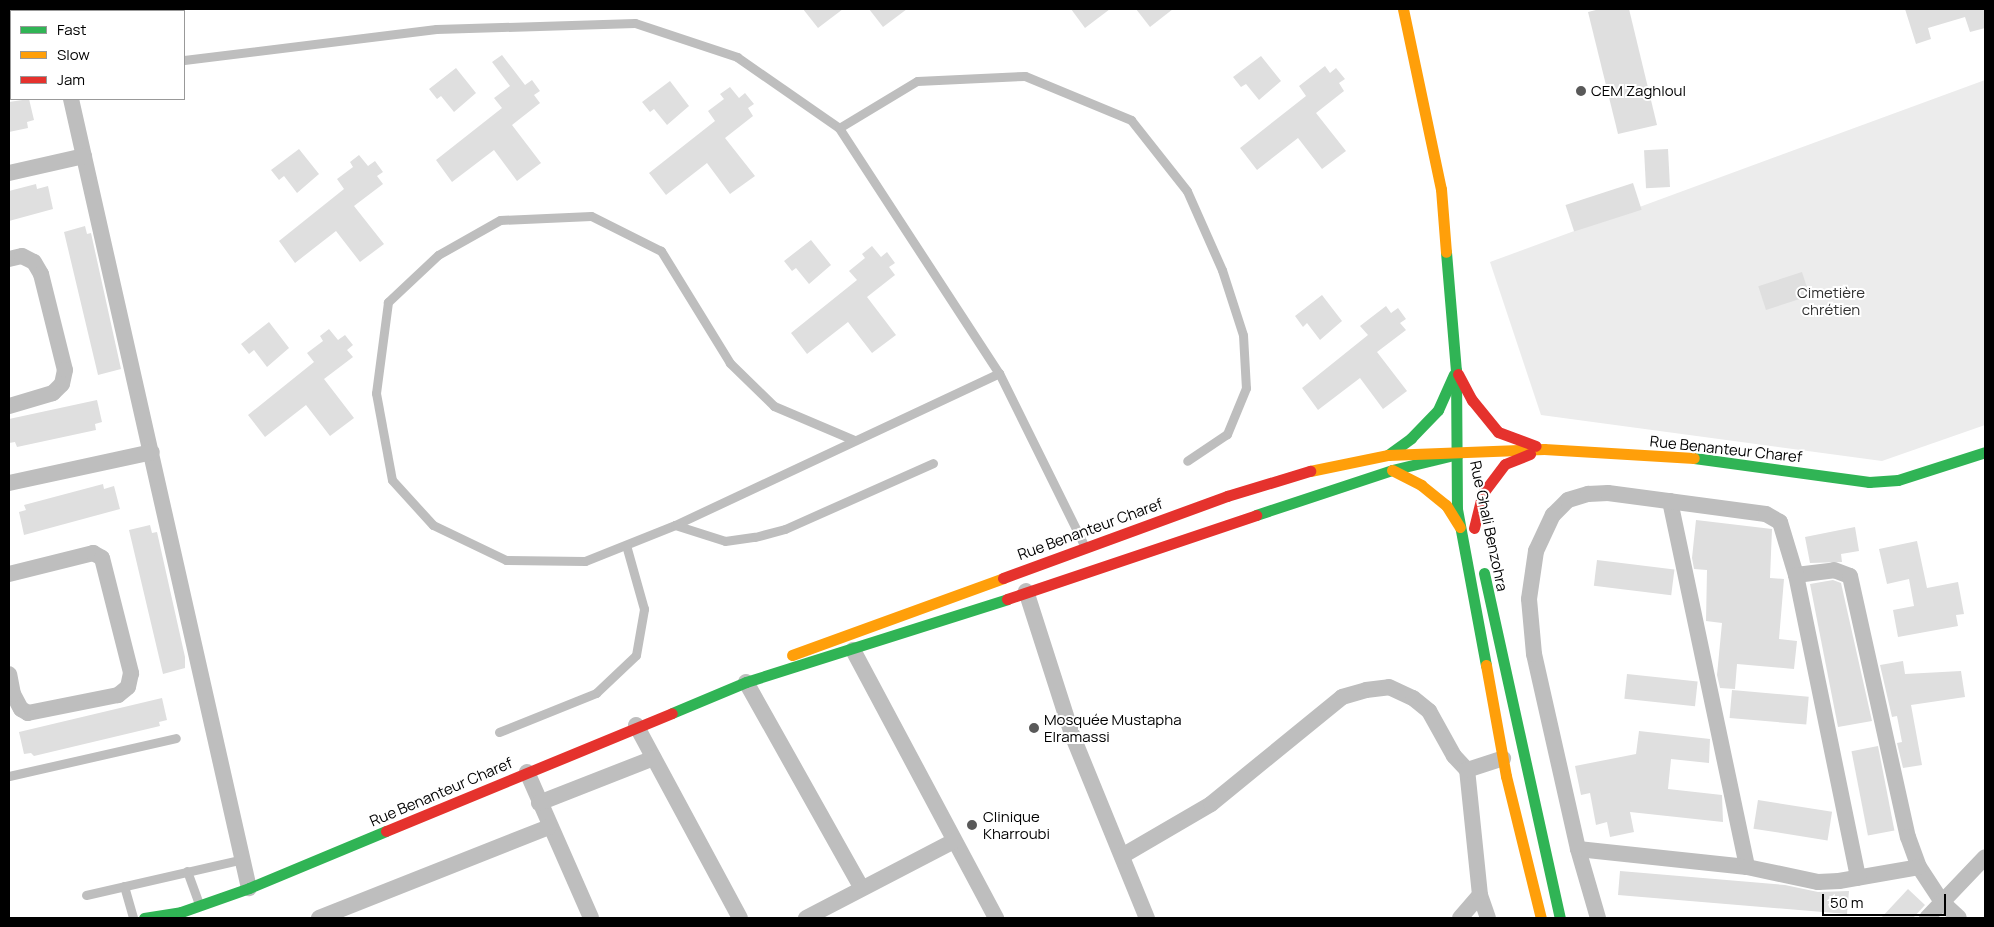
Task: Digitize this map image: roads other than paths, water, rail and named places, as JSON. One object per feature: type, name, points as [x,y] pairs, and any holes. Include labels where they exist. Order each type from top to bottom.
[{"type":"main road","points":[[1403,9],[1441,189],[1456,370],[1458,454]]},
{"type":"main road","points":[[1456,370],[1472,400],[1498,432],[1544,449]]},
{"type":"main road","points":[[1388,455],[1411,438],[1438,410],[1456,370]]},
{"type":"main road","name":"Rue Benanteur Charef","points":[[746,682],[800,650],[1084,546],[1227,496],[1315,470],[1388,455],[1458,454],[1544,449],[1708,459],[1870,482],[1898,480],[1985,452]]},
{"type":"main road","name":"Rue Ghali Benzohra","points":[[1458,454],[1475,533],[1483,493],[1505,464],[1544,449]]},
{"type":"main road","name":"Rue Benanteur Charef","points":[[144,918],[183,915],[199,906],[250,888],[636,725],[746,682],[853,650],[1392,470],[1458,454]]},
{"type":"main road","name":"Rue Ghali Benzohra","points":[[1458,454],[1460,528],[1503,758],[1541,918]]},
{"type":"main road","points":[[1392,470],[1422,485],[1446,506],[1460,528]]},
{"type":"main road","name":"Rue Ghali Benzohra","points":[[1480,556],[1560,918]]},
{"type":"street","points":[[71,100],[250,888]]},
{"type":"street","points":[[9,172],[84,156]]},
{"type":"street","points":[[9,259],[22,256],[34,262],[41,274],[65,370],[62,384],[54,393],[9,406]]},
{"type":"street","points":[[9,483],[152,452]]},
{"type":"street","points":[[1598,918],[1578,849],[1534,654],[1529,599],[1536,551],[1553,515],[1568,500],[1608,492],[1773,516],[1785,534],[1796,575],[1858,878]]},
{"type":"street","points":[[1670,501],[1747,867]]},
{"type":"street","points":[[9,574],[93,553],[102,558],[131,673],[128,687],[118,695],[28,713],[21,708],[14,694],[9,674]]},
{"type":"street","points":[[1796,575],[1834,570],[1843,571],[1852,582],[1885,740],[1908,837],[1919,867],[1942,902],[1959,918]]},
{"type":"street","points":[[1026,591],[1073,737],[1147,918]]},
{"type":"street","points":[[853,650],[996,918]]},
{"type":"street","points":[[746,682],[861,887]]},
{"type":"street","points":[[1122,856],[1211,804],[1342,697],[1366,690],[1388,687],[1413,698],[1429,711],[1454,756],[1467,770],[1480,895],[1488,918]]},
{"type":"street","points":[[636,725],[740,918]]},
{"type":"street","points":[[539,803],[654,758]]},
{"type":"street","points":[[1467,770],[1503,758]]},
{"type":"street","points":[[527,772],[549,828],[591,918]]},
{"type":"street","points":[[319,918],[549,828]]},
{"type":"street","points":[[806,918],[827,913],[861,887],[954,841]]},
{"type":"street","points":[[1578,849],[1747,867],[1818,882],[1858,878],[1919,867]]},
{"type":"street","points":[[1927,918],[1985,858]]},
{"type":"street","points":[[1460,918],[1480,895]]},
{"type":"lane","points":[[185,60],[436,29],[635,23],[737,57],[838,128],[999,373],[1095,568]]},
{"type":"lane","points":[[838,128],[917,81],[1025,76],[1131,120],[1187,191],[1222,270],[1242,335],[1246,388],[1227,434],[1187,461]]},
{"type":"lane","points":[[854,440],[774,406],[730,363],[661,251],[591,216],[500,220],[438,255],[388,302],[376,393],[392,480],[433,525],[506,560],[585,561],[675,525],[999,373]]},
{"type":"lane","points":[[675,525],[725,541],[755,537],[785,529],[933,463]]},
{"type":"lane","points":[[499,732],[596,693],[636,655],[644,609],[626,545]]},
{"type":"lane","points":[[9,776],[176,738]]},
{"type":"lane","points":[[86,895],[243,859]]},
{"type":"lane","points":[[187,872],[199,906]]},
{"type":"lane","points":[[124,886],[133,918]]},
{"type":"place","name":"CEM Zaghloul","points":[[1581,91]]},
{"type":"place","name":"Mosquée Mustapha Elramassi","points":[[1034,728]]},
{"type":"place","name":"Clinique Kharroubi","points":[[972,825]]},
{"type":"park label","name":"Cimetière chrétien","points":[[1831,300]]}]
